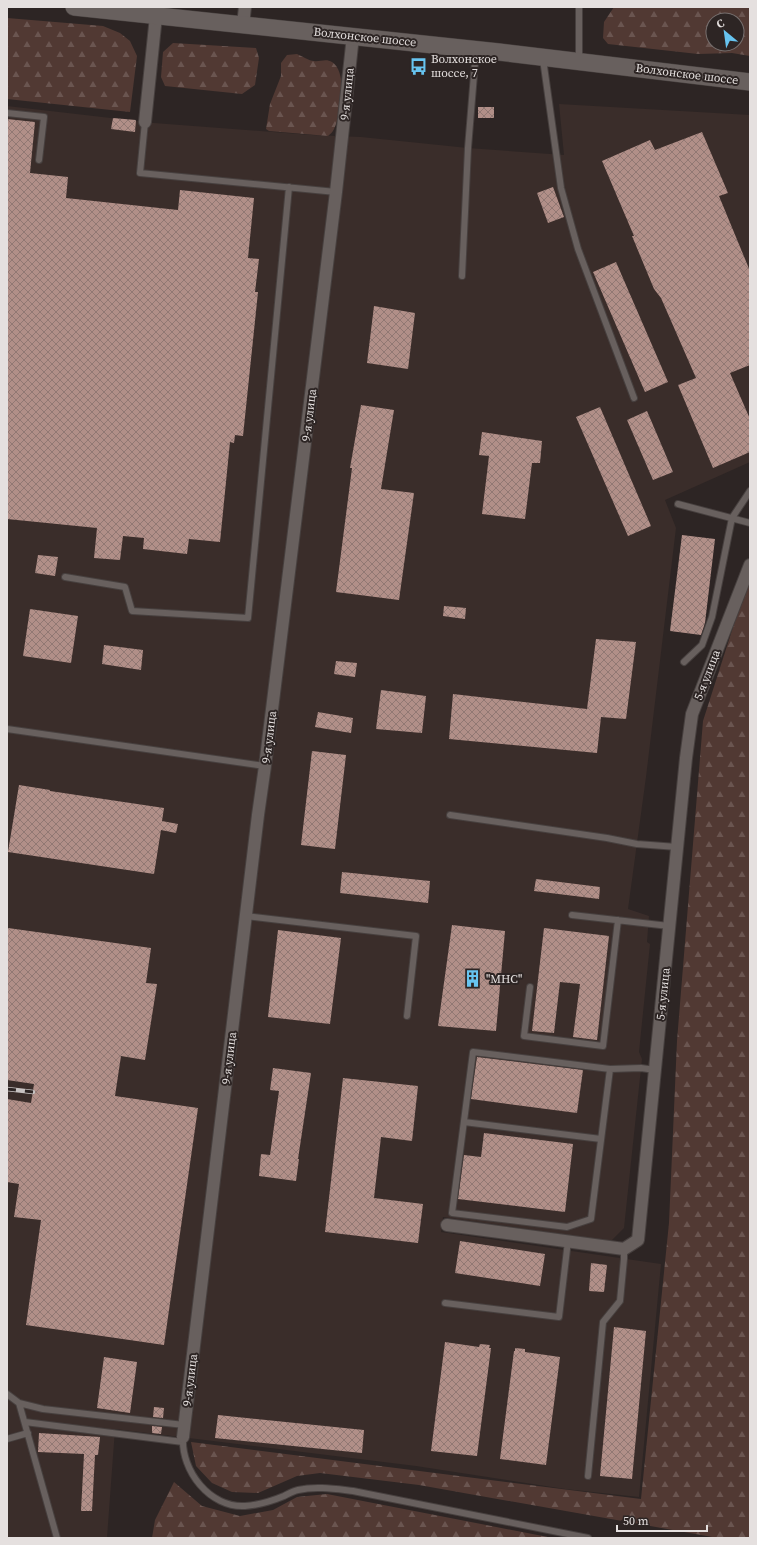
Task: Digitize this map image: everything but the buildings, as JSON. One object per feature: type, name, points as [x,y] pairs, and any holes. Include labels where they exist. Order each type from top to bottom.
[{"type":"main road","name":"Волхонское шоссе","points":[[74,7],[476,49],[750,82]]},
{"type":"street","points":[[243,25],[245,7]]},
{"type":"street","points":[[145,122],[156,16]]},
{"type":"street","name":"9-я улица","points":[[183,1435],[336,192],[353,36]]},
{"type":"street","name":"5-я улица","points":[[624,1249],[638,1240],[686,758],[692,714],[750,565]]},
{"type":"street","points":[[447,1225],[624,1249]]},
{"type":"lane","points":[[579,7],[579,61]]},
{"type":"lane","points":[[462,276],[468,148],[476,49]]},
{"type":"lane","points":[[543,57],[561,188],[578,249],[634,398]]},
{"type":"lane","points":[[7,113],[44,117],[39,160]]},
{"type":"lane","points":[[145,122],[140,173],[336,192]]},
{"type":"lane","points":[[65,577],[124,588],[132,611],[248,618],[289,187]]},
{"type":"lane","points":[[684,662],[702,645],[712,618],[732,518],[750,491]]},
{"type":"lane","points":[[678,504],[750,523]]},
{"type":"lane","points":[[7,728],[265,766]]},
{"type":"lane","points":[[450,815],[607,838],[637,844],[677,847]]},
{"type":"lane","points":[[572,914],[669,926]]},
{"type":"lane","points":[[246,916],[416,936],[407,1016]]},
{"type":"lane","points":[[530,987],[524,1036],[603,1046],[618,920]]},
{"type":"lane","points":[[610,1069],[591,1218],[567,1227],[452,1213],[473,1052],[610,1069],[641,1068],[655,1070]]},
{"type":"lane","points":[[464,1122],[601,1139]]},
{"type":"lane","points":[[445,1303],[559,1317],[568,1241]]},
{"type":"lane","points":[[588,1476],[603,1322],[620,1301],[624,1249]]},
{"type":"lane","points":[[7,1394],[19,1403],[43,1409],[183,1435]]},
{"type":"lane","points":[[19,1403],[57,1538]]},
{"type":"lane","points":[[25,1422],[183,1435]]},
{"type":"lane","points":[[7,1439],[28,1433]]},
{"type":"lane","points":[[183,1435],[185,1458],[190,1473],[215,1499],[231,1505],[245,1506],[263,1503],[297,1490],[313,1488],[353,1491],[588,1538]]},
{"type":"shaded area","points":[[559,104],[750,115],[750,462],[665,500],[676,528],[646,777],[628,909],[649,916],[647,942],[650,944],[639,1052],[642,1059],[624,1228],[611,1241],[443,1217],[441,1232],[661,1264],[639,1497],[565,1489],[416,1466],[115,1429],[107,1538],[7,1538],[7,106],[154,123],[312,135],[361,137],[468,148],[564,155]]},
{"type":"green space","points":[[614,7],[750,7],[750,56],[732,53],[698,54],[608,44],[603,38],[604,22]]},
{"type":"green space","points":[[7,18],[103,26],[120,33],[130,41],[137,56],[130,112],[7,99]]},
{"type":"green space","points":[[173,43],[256,48],[259,58],[255,85],[242,94],[165,86],[161,77],[163,52]]},
{"type":"green space","points":[[297,54],[312,61],[330,61],[337,67],[342,84],[341,104],[337,123],[334,130],[328,136],[269,131],[266,129],[270,104],[281,76],[281,63],[287,55]]},
{"type":"green space","points":[[750,582],[750,1538],[718,1538],[419,1485],[320,1473],[297,1476],[258,1493],[232,1492],[212,1483],[196,1466],[191,1442],[641,1499],[669,1223],[677,1041],[703,721],[735,621]]},
{"type":"green space","points":[[174,1482],[202,1506],[240,1516],[273,1510],[297,1497],[327,1494],[553,1538],[152,1538],[155,1520]]},
{"type":"railway","points":[[7,1089],[33,1092]]},
{"type":"place","name":"Волхонское шоссе, 7","points":[[418,66]]},
{"type":"place","name":"\"МНС\"","points":[[473,979]]}]
